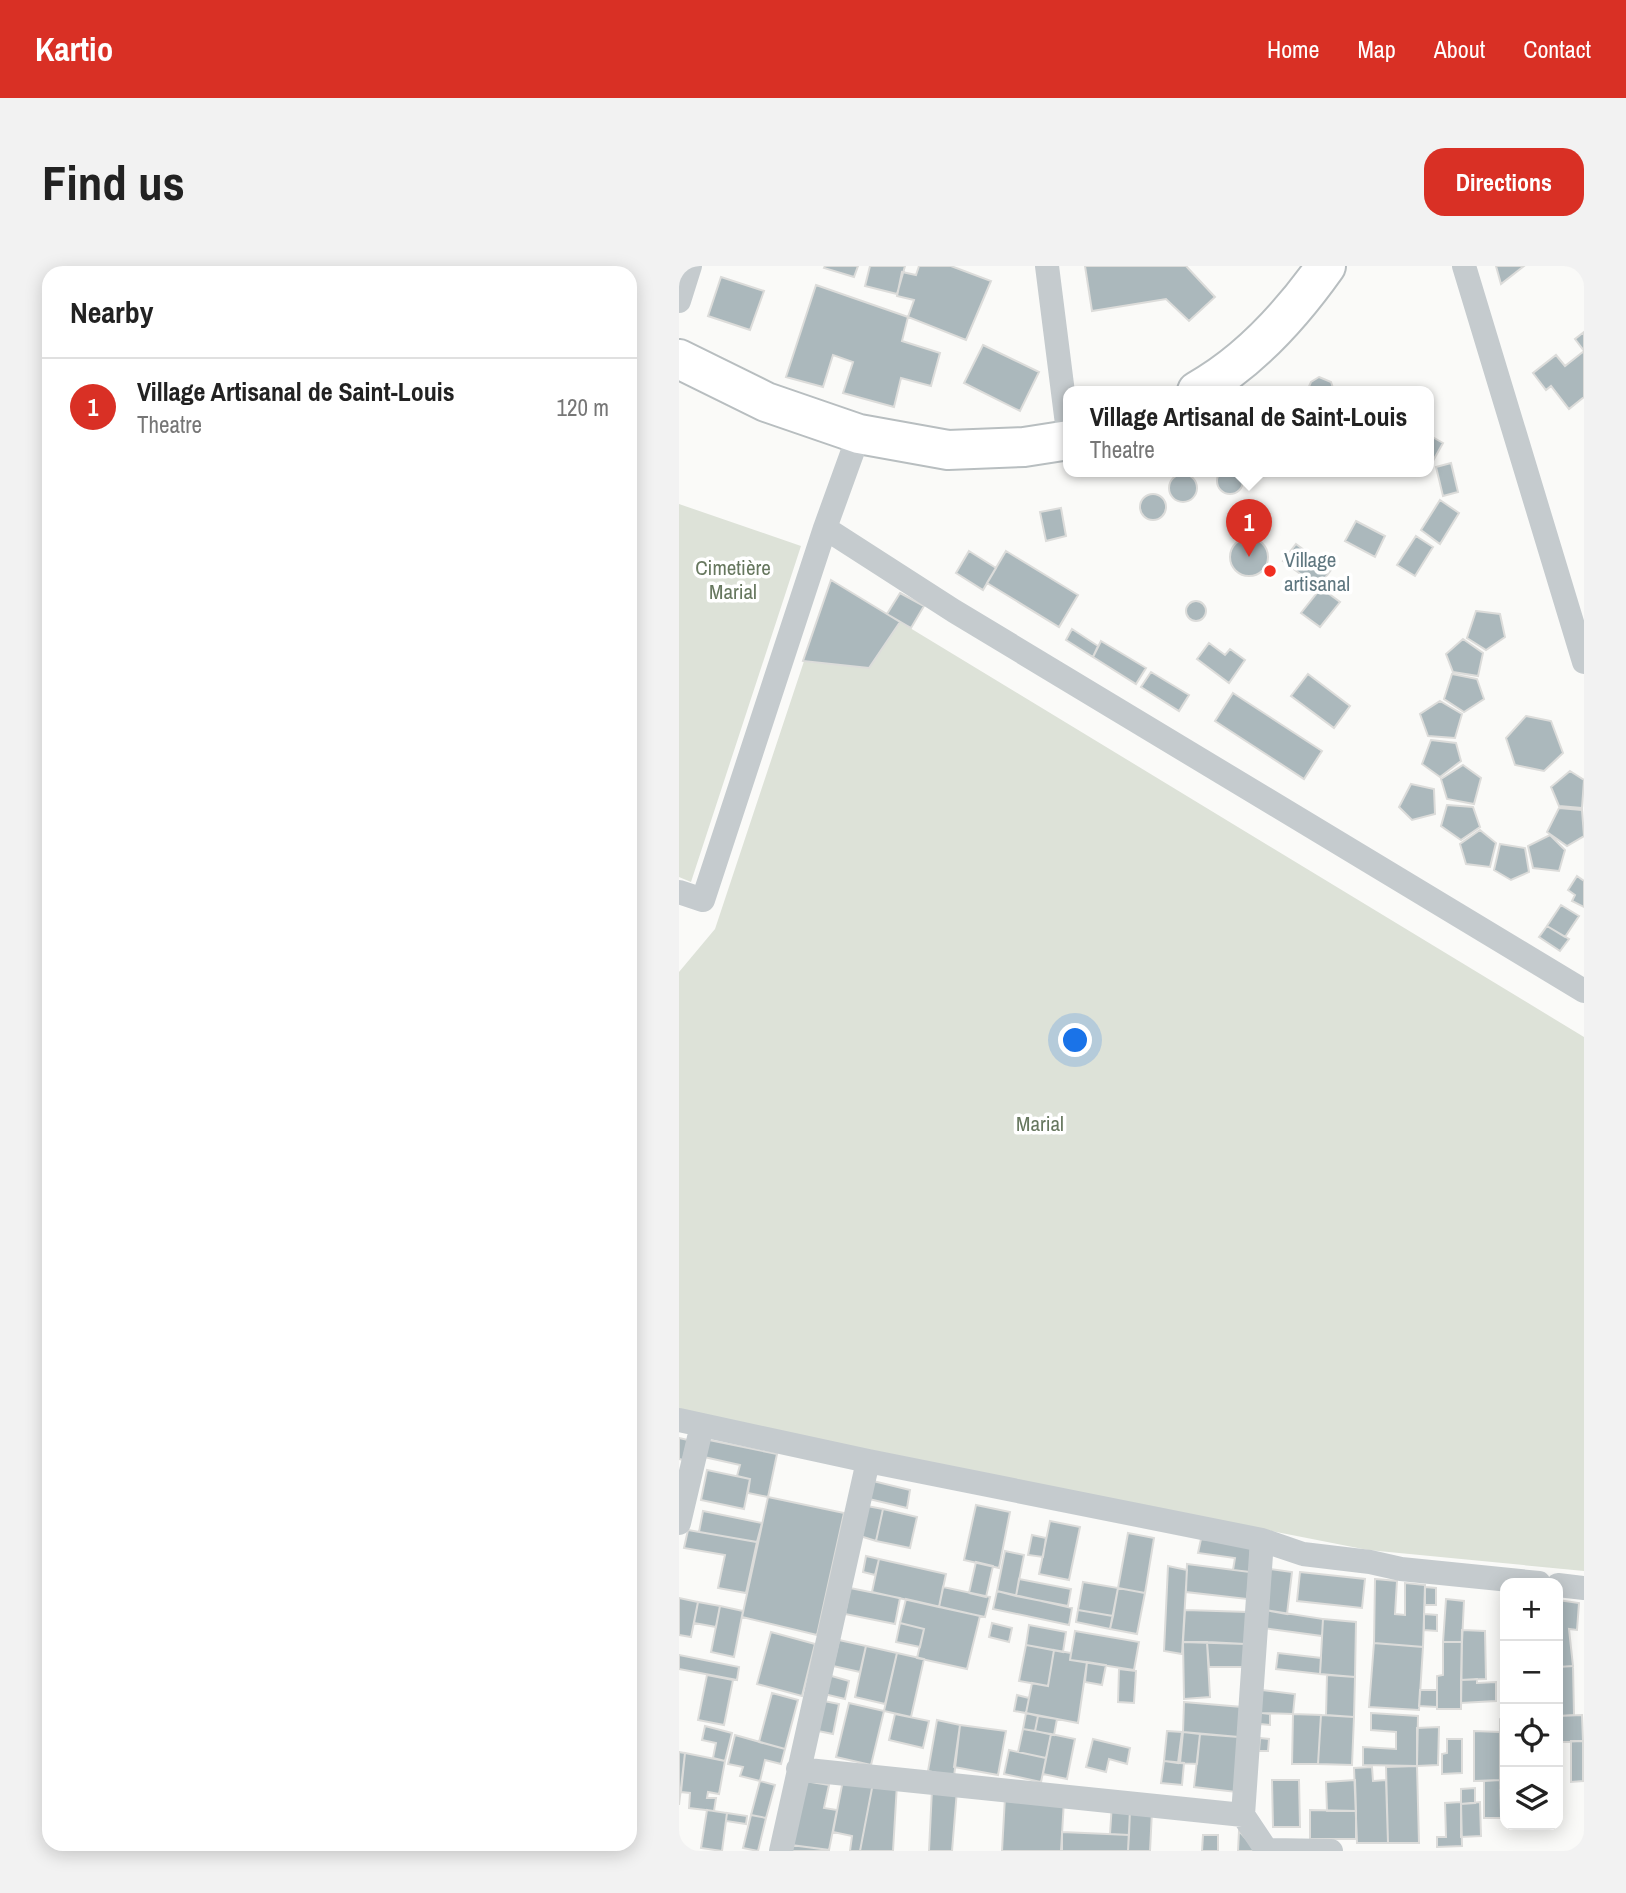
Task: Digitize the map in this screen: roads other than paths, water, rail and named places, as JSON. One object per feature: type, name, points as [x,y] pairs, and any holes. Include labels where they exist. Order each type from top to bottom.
[{"type":"highway","points":[[1203,386],[1249,353],[1278,325],[1327,266]]},
{"type":"highway","points":[[679,359],[766,402],[859,434],[948,450],[1024,447],[1063,441]]},
{"type":"street","points":[[679,301],[690,266]]},
{"type":"street","points":[[1047,266],[1063,393]]},
{"type":"street","points":[[1464,266],[1584,662]]},
{"type":"street","points":[[679,892],[703,900],[825,528],[859,434]]},
{"type":"street","points":[[825,528],[954,611],[1584,991]]},
{"type":"street","points":[[679,1523],[690,1422],[868,1461],[1262,1540],[1303,1554],[1370,1562],[1401,1569],[1500,1579]]},
{"type":"street","points":[[781,1851],[868,1461]]},
{"type":"street","points":[[1262,1540],[1243,1815],[1267,1851],[1331,1851]]},
{"type":"street","points":[[1563,1586],[1584,1588]]},
{"type":"street","points":[[799,1769],[1243,1815]]},
{"type":"place","name":"Village Artisanal de Saint-Louis","points":[[1249,557]]},
{"type":"place","name":"Village artisanal","points":[[1270,571]]},
{"type":"park label","name":"Cimetière Marial","points":[[733,579]]},
{"type":"park label","name":"Marial","points":[[1040,1123]]}]
